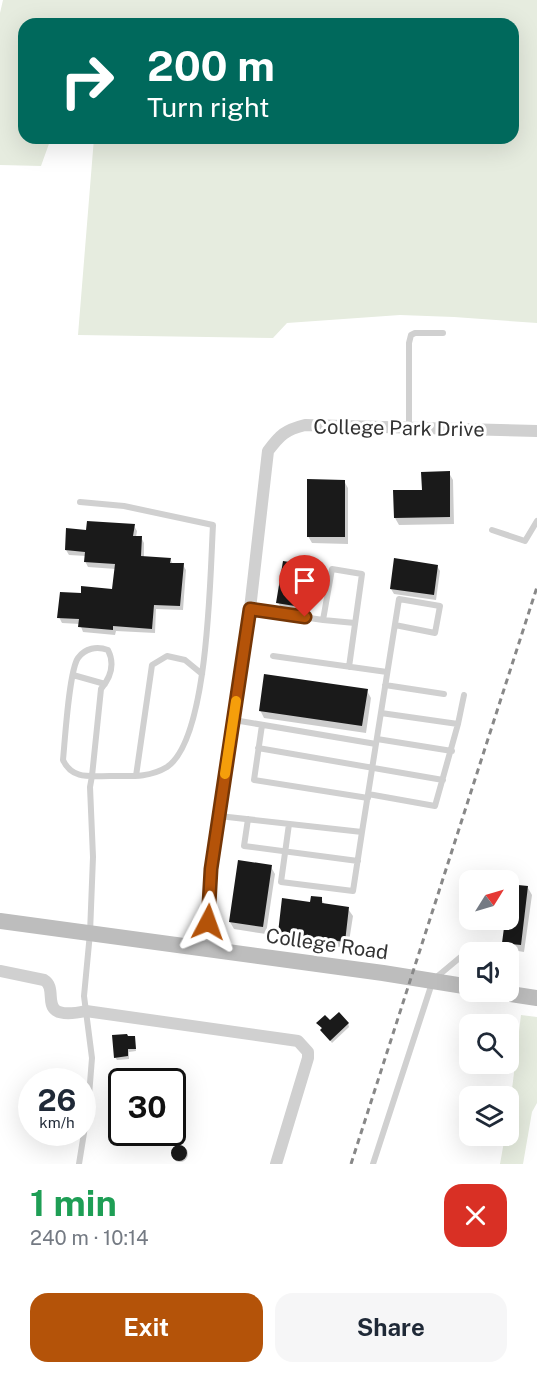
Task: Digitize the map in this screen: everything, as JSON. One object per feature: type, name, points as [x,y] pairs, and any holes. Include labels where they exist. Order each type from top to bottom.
[{"type":"street","name":"College Park Drive","points":[[212,949],[208,922],[211,869],[250,609],[268,451],[278,437],[289,429],[305,425],[537,431]]},
{"type":"street","name":"College Road","points":[[0,921],[459,985]]},
{"type":"street","points":[[0,971],[48,982],[49,1000],[54,1008],[68,1015],[86,1011],[295,1040],[304,1046],[308,1052],[308,1058],[276,1164]]},
{"type":"street","points":[[519,995],[537,998]]},
{"type":"lane","points":[[410,428],[409,343],[411,335],[443,333]]},
{"type":"lane","points":[[79,1164],[88,1108],[92,1058],[84,996],[90,933],[93,857],[90,787],[92,776],[101,689],[112,668],[108,650],[100,647],[90,648],[78,657],[73,675],[63,760],[67,769],[74,774],[92,776],[148,776],[169,766],[182,751],[190,729],[202,674],[213,525],[124,506],[80,502]]},
{"type":"lane","points":[[492,530],[525,541],[537,521]]},
{"type":"lane","points":[[323,620],[332,569],[362,574],[349,667]]},
{"type":"lane","points":[[289,824],[281,882],[353,891],[394,626],[399,599],[440,606],[435,633],[394,626]]},
{"type":"lane","points":[[250,609],[355,623]]},
{"type":"lane","points":[[136,776],[152,665],[167,656],[185,660],[202,674]]},
{"type":"lane","points":[[273,656],[387,672]]},
{"type":"lane","points":[[73,675],[105,684]]},
{"type":"lane","points":[[385,686],[444,694]]},
{"type":"lane","points":[[262,725],[254,780],[435,806],[452,751],[464,695]]},
{"type":"lane","points":[[381,713],[458,724]]},
{"type":"lane","points":[[234,720],[452,751]]},
{"type":"lane","points":[[258,748],[443,780]]},
{"type":"lane","points":[[219,816],[362,832]]},
{"type":"lane","points":[[248,819],[244,846],[358,861]]},
{"type":"lane","points":[[373,1164],[433,980],[459,958]]},
{"type":"shaded area","points":[[3,0],[537,0],[537,323],[400,315],[287,323],[273,338],[78,335],[94,144],[519,144],[519,18],[18,18],[18,144],[49,144],[41,166],[0,165],[0,13]]},
{"type":"shaded area","points":[[521,1015],[537,1017],[537,1103],[532,1112],[523,1164],[500,1164],[503,1146],[519,1146],[519,1086],[512,1086],[514,1074],[519,1074]]},
{"type":"building","points":[[450,471],[450,517],[394,518],[393,490],[422,490],[421,472]]},
{"type":"building","points":[[307,479],[345,480],[345,537],[307,537]]},
{"type":"building","points":[[87,521],[135,524],[133,536],[142,536],[141,556],[171,558],[170,563],[184,563],[180,606],[154,605],[152,629],[113,626],[113,630],[78,627],[79,619],[57,618],[60,592],[81,593],[81,586],[112,589],[115,564],[84,562],[85,552],[65,550],[66,528],[86,530]]},
{"type":"building","points":[[394,558],[438,565],[434,595],[390,589]]},
{"type":"building","points":[[283,561],[314,566],[307,608],[276,603]]},
{"type":"building","points":[[264,674],[368,689],[362,726],[259,711]]},
{"type":"building","points":[[238,860],[272,865],[263,927],[229,922]]},
{"type":"building","points":[[519,885],[528,886],[521,945],[519,942],[502,942],[504,930],[519,930]]},
{"type":"building","points":[[311,896],[322,897],[322,903],[349,907],[345,942],[278,933],[282,898],[310,902]]},
{"type":"building","points":[[339,1012],[349,1023],[330,1041],[316,1023],[325,1015],[330,1020]]},
{"type":"building","points":[[112,1035],[135,1036],[136,1049],[128,1049],[128,1056],[114,1058]]},
{"type":"building","points":[[174,1146],[184,1146],[187,1150],[187,1156],[182,1161],[176,1161],[171,1156],[171,1150]]},
{"type":"railway","points":[[351,1164],[537,587]]},
{"type":"slow traffic","points":[[225,774],[236,701]]},
{"type":"route","points":[[208,922],[211,869],[250,609],[305,617]]}]
